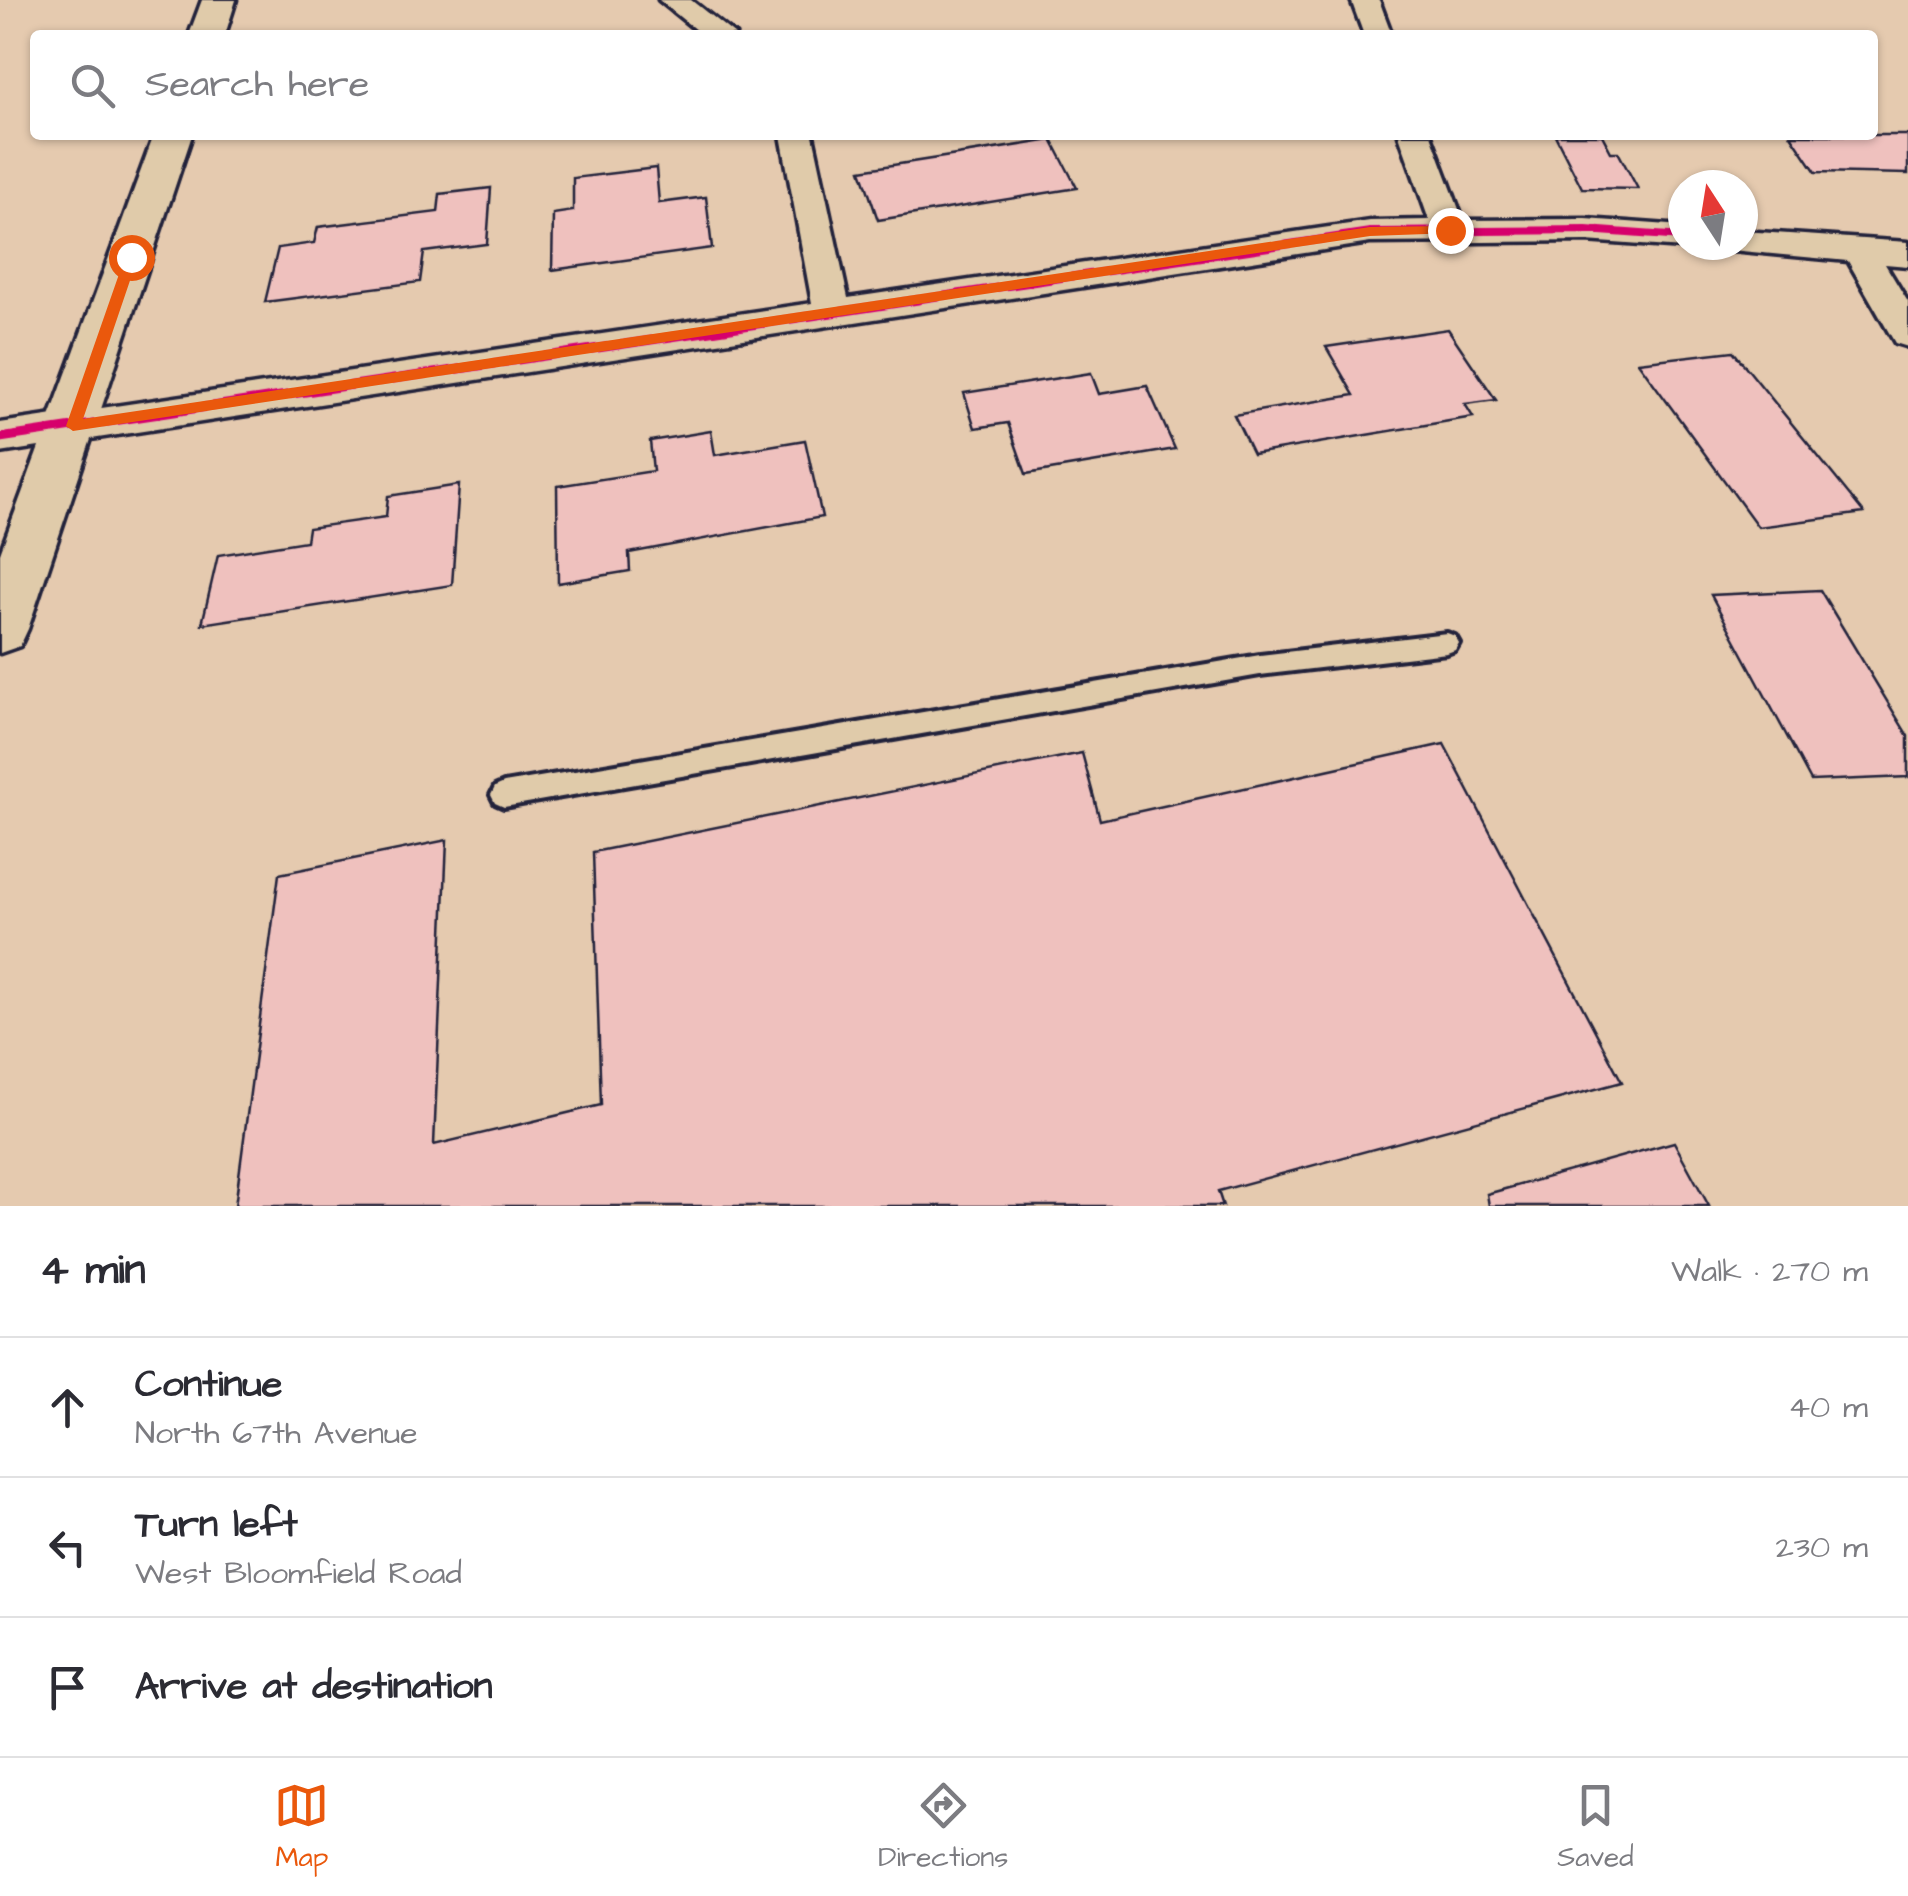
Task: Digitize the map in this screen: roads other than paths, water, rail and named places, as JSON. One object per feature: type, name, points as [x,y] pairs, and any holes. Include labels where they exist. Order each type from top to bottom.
[{"type":"main road","points":[[209,30],[219,0]]},
{"type":"main road","points":[[0,629],[171,140]]},
{"type":"street","points":[[674,0],[714,30]]},
{"type":"street","points":[[1364,0],[1376,30]]},
{"type":"street","points":[[798,140],[832,312]]},
{"type":"street","points":[[1417,140],[1450,230]]},
{"type":"street","points":[[0,438],[1370,232],[1586,230],[1668,236]]},
{"type":"street","points":[[1758,243],[1908,254]]},
{"type":"street","points":[[1860,250],[1908,334]]},
{"type":"lane","points":[[504,795],[1260,665],[1447,643]]}]
